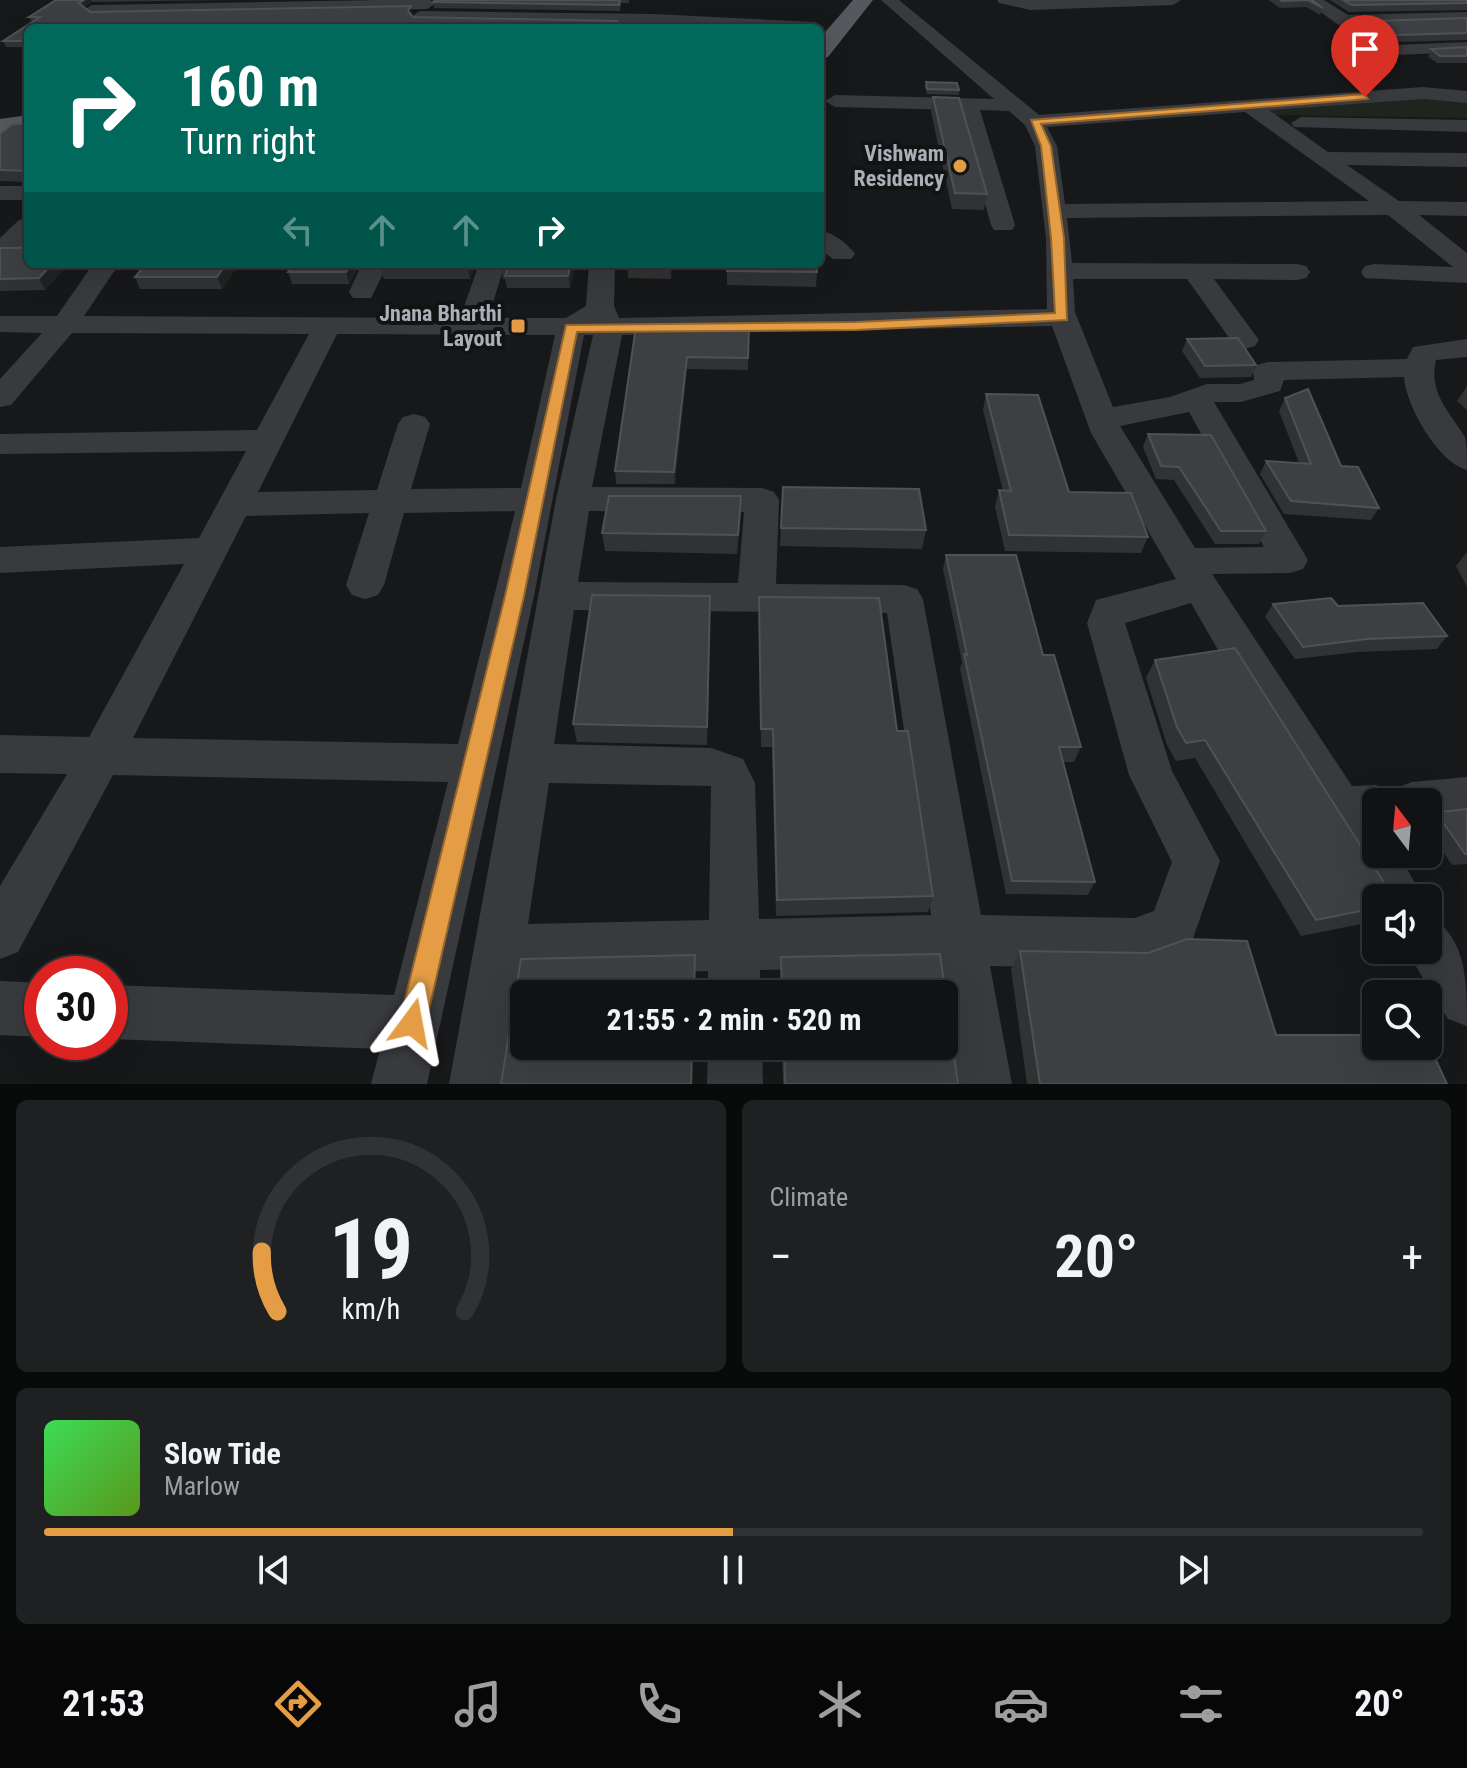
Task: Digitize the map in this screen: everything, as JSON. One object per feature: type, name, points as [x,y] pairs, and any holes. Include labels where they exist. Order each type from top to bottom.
[{"type":"main road","points":[[824,47],[863,0]]},
{"type":"main road","points":[[817,24],[827,9]]},
{"type":"main road","points":[[0,117],[24,114]]},
{"type":"main road","points":[[0,127],[24,124]]},
{"type":"street","points":[[653,19],[655,0]]},
{"type":"street","points":[[735,23],[737,0]]},
{"type":"street","points":[[889,0],[1024,113],[1046,146],[1062,317],[1102,421],[1192,574],[1358,806],[1393,884]]},
{"type":"street","points":[[1005,0],[1030,5],[1173,0]]},
{"type":"street","points":[[1313,0],[1360,30]]},
{"type":"street","points":[[93,10],[423,12],[590,8],[653,19],[751,24]]},
{"type":"street","points":[[1343,20],[1467,17]]},
{"type":"street","points":[[1394,50],[1467,47]]},
{"type":"street","points":[[835,101],[968,105],[1024,113],[1249,106],[1423,93],[1467,97]]},
{"type":"street","points":[[968,105],[1003,225]]},
{"type":"street","points":[[1249,106],[1394,208],[1467,265]]},
{"type":"street","points":[[1272,122],[1467,126]]},
{"type":"street","points":[[1322,158],[1467,160]]},
{"type":"street","points":[[0,193],[24,193]]},
{"type":"street","points":[[0,209],[24,209]]},
{"type":"street","points":[[1054,211],[1467,209]]},
{"type":"street","points":[[24,229],[4,248],[24,249]]},
{"type":"street","points":[[824,240],[842,254]]},
{"type":"street","points":[[0,398],[65,324],[103,268]]},
{"type":"street","points":[[362,292],[373,268]]},
{"type":"street","points":[[472,325],[491,268]]},
{"type":"street","points":[[399,1084],[515,596],[553,499],[593,320],[601,268]]},
{"type":"street","points":[[1059,271],[1297,272]]},
{"type":"street","points":[[1194,271],[1245,340]]},
{"type":"street","points":[[1374,272],[1467,275]]},
{"type":"street","points":[[0,324],[472,325],[593,320],[856,326],[1062,317]]},
{"type":"street","points":[[0,934],[101,756],[328,324]]},
{"type":"street","points":[[1467,348],[1423,353],[1416,368],[1423,396],[1441,432],[1467,459]]},
{"type":"street","points":[[1102,421],[1197,400],[1207,393],[1241,393],[1269,385],[1268,371],[1416,368]]},
{"type":"street","points":[[501,950],[734,971],[961,940],[1135,943],[1172,929],[1196,861],[1151,775],[1106,623],[1110,610],[1192,574],[1290,560],[1197,400]]},
{"type":"street","points":[[365,585],[414,424]]},
{"type":"street","points":[[0,444],[268,440]]},
{"type":"street","points":[[477,1084],[558,596],[553,499]]},
{"type":"street","points":[[236,504],[553,499],[762,500],[756,596]]},
{"type":"street","points":[[0,560],[210,550]]},
{"type":"street","points":[[558,596],[904,599],[984,1084]]},
{"type":"street","points":[[0,754],[474,763]]},
{"type":"street","points":[[531,763],[726,770],[733,783],[734,971]]},
{"type":"street","points":[[1442,799],[1467,797]]},
{"type":"street","points":[[1442,962],[1467,1000]]},
{"type":"street","points":[[0,1008],[24,1009]]},
{"type":"street","points":[[128,1013],[412,1023]]},
{"type":"street","points":[[735,1060],[735,1084]]},
{"type":"shaded area","points":[[1467,96],[1467,118],[1266,115],[1256,108]]},
{"type":"building","points":[[56,0],[84,0],[79,3],[90,12],[411,6],[408,11],[413,17],[617,21],[617,24],[29,24],[40,17],[29,17]]},
{"type":"building","points":[[620,0],[619,5],[433,2]]},
{"type":"building","points":[[1343,0],[1467,0],[1467,3],[1352,5]]},
{"type":"building","points":[[1467,18],[1467,33],[1397,35],[1382,40],[1365,30],[1373,26],[1374,21]]},
{"type":"building","points":[[24,27],[24,41],[3,41]]},
{"type":"building","points":[[1467,47],[1467,56],[1440,56],[1431,49]]},
{"type":"building","points":[[926,82],[957,83],[959,90],[927,89]]},
{"type":"building","name":"Vishwam Residency","points":[[933,97],[959,98],[987,194],[955,193]]},
{"type":"building","points":[[24,124],[24,171],[0,170],[0,134],[11,125]]},
{"type":"building","points":[[24,245],[24,268],[48,268],[39,278],[0,279],[0,248],[21,248]]},
{"type":"building","points":[[143,268],[223,268],[217,277],[135,277]]},
{"type":"building","points":[[290,268],[348,268],[346,272],[288,272]]},
{"type":"building","points":[[508,268],[570,268],[568,276],[505,276]]},
{"type":"building","points":[[727,268],[816,268],[817,272],[727,271]]},
{"type":"building","points":[[636,326],[749,328],[748,358],[687,357],[674,472],[615,471]]},
{"type":"building","points":[[1238,338],[1256,365],[1205,366],[1187,339]]},
{"type":"building","points":[[1308,389],[1341,466],[1358,467],[1379,508],[1291,501],[1266,461],[1311,464],[1285,398]]},
{"type":"building","points":[[986,394],[1038,395],[1069,492],[1131,493],[1148,537],[1009,535],[999,490],[1011,491]]},
{"type":"building","points":[[1148,434],[1211,435],[1266,531],[1221,531],[1179,467],[1161,466]]},
{"type":"building","points":[[783,487],[919,489],[926,530],[781,528]]},
{"type":"building","points":[[609,496],[741,496],[738,535],[602,533]]},
{"type":"building","points":[[946,555],[1016,555],[1043,655],[1054,655],[1081,747],[1059,747],[1095,882],[1012,881]]},
{"type":"building","points":[[592,595],[710,596],[707,727],[573,724]]},
{"type":"building","points":[[759,597],[879,598],[897,731],[908,731],[933,896],[777,900],[773,729],[761,729]]},
{"type":"building","points":[[1331,598],[1338,606],[1423,603],[1447,636],[1367,639],[1303,647],[1273,604]]},
{"type":"building","points":[[1235,648],[1362,848],[1362,868],[1375,868],[1385,884],[1362,884],[1362,911],[1316,920],[1205,740],[1186,743],[1177,727],[1155,660]]},
{"type":"building","points":[[1467,809],[1465,854],[1442,821],[1442,812]]},
{"type":"building","points":[[1187,939],[1247,941],[1276,1035],[1362,1035],[1362,1060],[1436,1060],[1447,1084],[1040,1084],[1020,951],[1148,953]]},
{"type":"building","points":[[940,954],[944,980],[782,980],[781,957]]},
{"type":"building","points":[[695,955],[694,980],[518,980],[521,959]]},
{"type":"building","points":[[510,1028],[510,1060],[692,1060],[691,1084],[501,1084]]},
{"type":"building","points":[[784,1060],[955,1060],[958,1084],[785,1084]]},
{"type":"place","name":"Vishwam Residency","points":[[960,166]]},
{"type":"place","name":"Jnana Bharthi Layout","points":[[518,326]]},
{"type":"route","points":[[412,1023],[515,596],[571,328],[856,326],[1062,317],[1058,238],[1046,146],[1034,122],[1365,97]]}]
